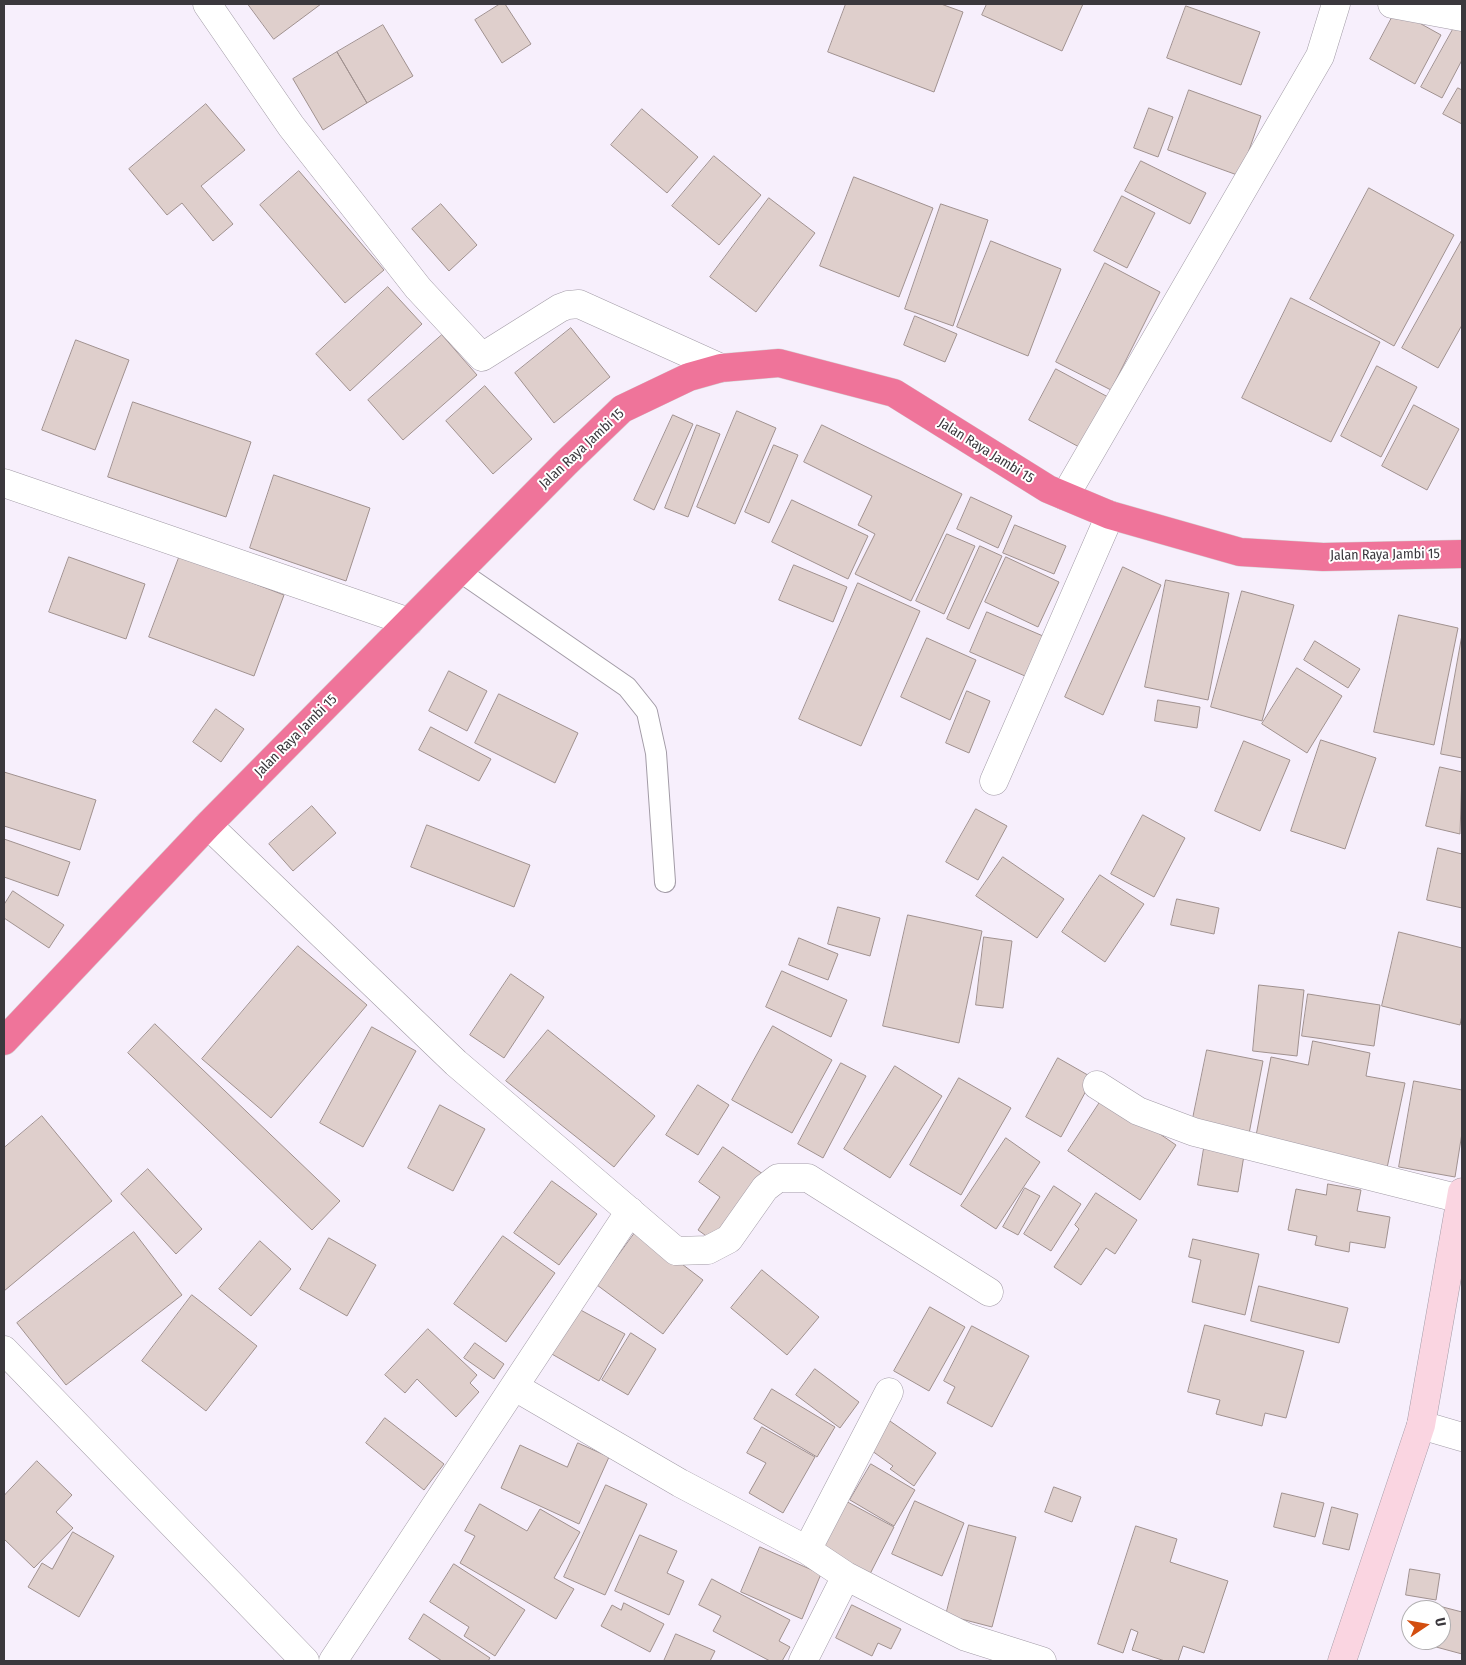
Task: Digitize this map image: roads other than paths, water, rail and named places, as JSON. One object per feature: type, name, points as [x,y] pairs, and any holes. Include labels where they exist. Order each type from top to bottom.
[{"type":"highway","name":"Jalan Raya Jambi 15","points":[[4,1040],[208,825],[622,409],[689,377],[721,368],[779,363],[894,393],[1048,489],[1110,515],[1240,552],[1324,557],[1462,554]]},
{"type":"street","points":[[207,4],[291,126],[418,288],[482,357],[560,308],[568,304],[579,304],[721,368]]},
{"type":"street","points":[[1064,496],[1320,56],[1336,4]]},
{"type":"street","points":[[1392,4],[1462,17]]},
{"type":"street","points":[[4,483],[409,622]]},
{"type":"street","points":[[994,781],[1110,515]]},
{"type":"street","points":[[208,825],[456,1063],[676,1251],[708,1250],[729,1239],[765,1188],[778,1178],[808,1178],[989,1292]]},
{"type":"street","points":[[1097,1085],[1138,1111],[1194,1132],[1462,1195],[1421,1425],[1342,1661]]},
{"type":"street","points":[[333,1661],[630,1211]]},
{"type":"street","points":[[4,1350],[306,1661]]},
{"type":"street","points":[[515,1387],[680,1483],[807,1550],[846,1576],[966,1637],[1042,1661]]},
{"type":"street","points":[[807,1550],[889,1392]]},
{"type":"street","points":[[1421,1425],[1462,1437]]},
{"type":"street","points":[[803,1661],[846,1576]]},
{"type":"lane","points":[[459,571],[627,687],[648,712],[656,753],[665,882]]}]
